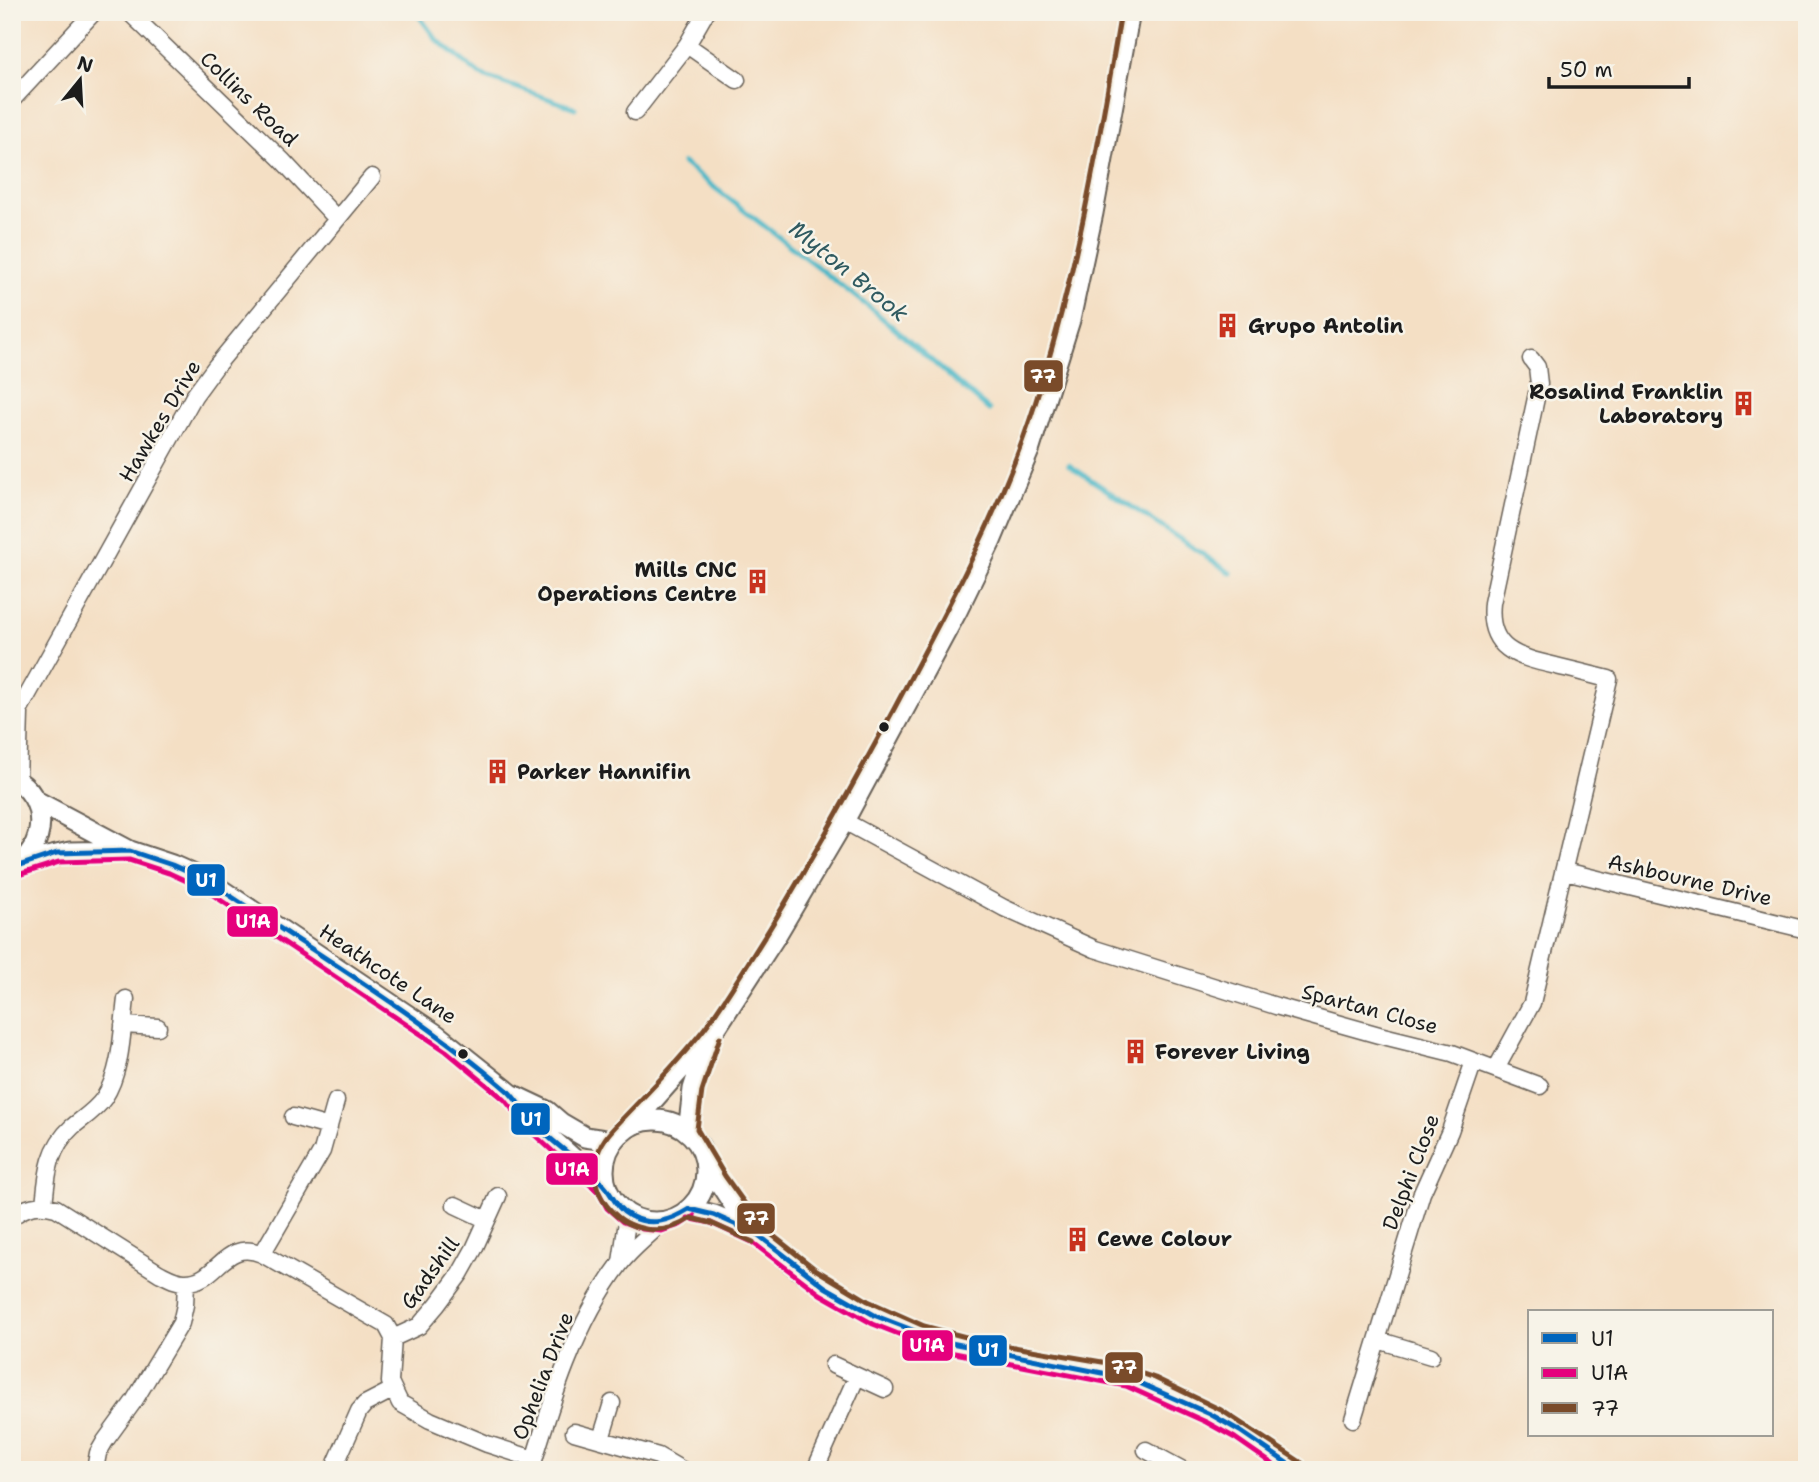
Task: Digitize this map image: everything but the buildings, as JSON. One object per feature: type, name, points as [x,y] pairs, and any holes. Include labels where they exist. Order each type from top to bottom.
[{"type":"street","points":[[12,100],[94,12]]},
{"type":"street","name":"Collins Road","points":[[129,12],[282,160],[337,219]]},
{"type":"street","points":[[635,112],[687,45],[706,12]]},
{"type":"street","points":[[705,1161],[706,1174],[702,1192],[689,1209],[662,1222],[644,1221],[628,1215],[614,1203],[606,1188],[603,1174],[604,1160],[612,1141],[631,1125],[712,1034],[778,934],[844,821],[991,541],[1030,448],[1055,372],[1082,270],[1130,12]]},
{"type":"street","points":[[687,45],[737,80]]},
{"type":"street","name":"Hawkes Drive","points":[[15,779],[16,717],[194,396],[372,177]]},
{"type":"street","points":[[1496,1069],[1532,1003],[1609,679],[1516,655],[1497,638],[1491,620],[1492,603],[1539,384],[1537,367],[1531,359]]},
{"type":"street","points":[[15,779],[36,801],[41,818],[40,833],[34,849],[17,865]]},
{"type":"street","name":"Heathcote Lane","points":[[36,801],[130,851],[190,872],[226,892],[451,1044],[511,1094],[547,1111],[579,1134],[612,1141]]},
{"type":"street","name":"Spartan Close","points":[[844,821],[1004,908],[1095,949],[1276,1006],[1452,1053],[1541,1086]]},
{"type":"street","name":"Heathcote Lane","points":[[17,865],[70,852],[130,851]]},
{"type":"street","name":"Ashbourne Drive","points":[[1564,871],[1807,930]]},
{"type":"street","points":[[44,1205],[47,1169],[57,1144],[98,1105],[110,1085],[115,1071],[126,999]]},
{"type":"street","points":[[123,1025],[158,1027]]},
{"type":"street","points":[[688,1132],[693,1089],[712,1034]]},
{"type":"street","name":"Delphi Close","points":[[1353,1419],[1422,1193],[1450,1130],[1474,1061]]},
{"type":"street","points":[[511,1094],[535,1124],[606,1188]]},
{"type":"street","points":[[262,1254],[322,1152],[336,1101]]},
{"type":"street","points":[[293,1117],[329,1127]]},
{"type":"street","points":[[631,1125],[665,1120],[688,1132],[699,1145],[705,1161],[757,1234]]},
{"type":"street","name":"Gadshill","points":[[393,1338],[419,1326],[460,1274],[498,1196]]},
{"type":"street","points":[[12,1217],[29,1206],[44,1205],[67,1214],[159,1273],[186,1283],[199,1280],[234,1252],[245,1250],[262,1254],[386,1325],[393,1338],[393,1359],[389,1375],[392,1390],[405,1407],[532,1464]]},
{"type":"street","name":"Gadshill","points":[[455,1205],[487,1220]]},
{"type":"street","points":[[689,1209],[714,1215],[757,1234],[825,1287],[876,1316],[941,1341],[1107,1373],[1139,1382],[1210,1414],[1297,1470]]},
{"type":"street","name":"Ophelia Drive","points":[[621,1262],[628,1215]]},
{"type":"street","name":"Ophelia Drive","points":[[532,1464],[572,1349],[591,1310],[621,1262],[662,1222]]},
{"type":"street","points":[[98,1470],[98,1453],[101,1447],[134,1401],[181,1323],[186,1283]]},
{"type":"street","points":[[1378,1340],[1431,1356]]},
{"type":"street","points":[[833,1365],[885,1389]]},
{"type":"street","points":[[815,1470],[857,1376]]},
{"type":"street","points":[[333,1470],[359,1410],[392,1390]]},
{"type":"street","points":[[601,1439],[612,1404]]},
{"type":"street","points":[[574,1432],[658,1456],[682,1470]]},
{"type":"street","points":[[1146,1450],[1174,1468]]},
{"type":"waterway","name":"Myton Brook","points":[[416,12],[436,39],[480,75],[575,108]]},
{"type":"waterway","name":"Myton Brook","points":[[683,163],[874,311],[989,410]]},
{"type":"waterway","name":"Myton Brook","points":[[1069,465],[1231,573]]},
{"type":"transit line","name":"77","points":[[753,1242],[711,1223],[691,1218],[668,1228],[646,1229],[626,1222],[610,1210],[599,1192],[595,1172],[599,1150],[613,1129],[704,1029],[768,932],[894,709],[953,597],[989,521],[1035,404],[1063,308],[1095,160],[1121,12]]},
{"type":"transit line","name":"U1","points":[[12,868],[57,853],[130,851],[208,881],[361,982],[473,1062],[508,1091],[543,1132],[599,1180],[626,1213],[653,1222],[675,1217],[689,1209]]},
{"type":"transit line","name":"U1A","points":[[15,876],[59,862],[129,860],[169,873],[204,889],[446,1051],[505,1100],[529,1130],[599,1193],[607,1208],[623,1222],[642,1229],[662,1231],[680,1225],[694,1216]]},
{"type":"transit line","name":"77","points":[[720,1037],[702,1091],[697,1129],[725,1176],[753,1215],[766,1230],[815,1269],[868,1301],[924,1326],[985,1342],[1114,1364],[1155,1378],[1221,1410],[1302,1463]]},
{"type":"transit line","name":"U1","points":[[689,1209],[714,1215],[757,1234],[825,1287],[876,1316],[941,1341],[1128,1378],[1210,1414],[1297,1470]]},
{"type":"transit line","name":"U1A","points":[[687,1218],[711,1223],[752,1242],[820,1294],[873,1324],[939,1350],[1126,1386],[1206,1422],[1235,1438],[1281,1470]]},
{"type":"place","name":"Grupo Antolin","points":[[1228,326]]},
{"type":"place","name":"Rosalind Franklin Laboratory","points":[[1743,404]]},
{"type":"place","name":"Mills CNC Operations Centre","points":[[757,582]]},
{"type":"place","name":"Parker Hannifin","points":[[497,772]]},
{"type":"place","name":"Forever Living","points":[[1135,1052]]},
{"type":"place","name":"Cewe Colour","points":[[1077,1239]]}]
